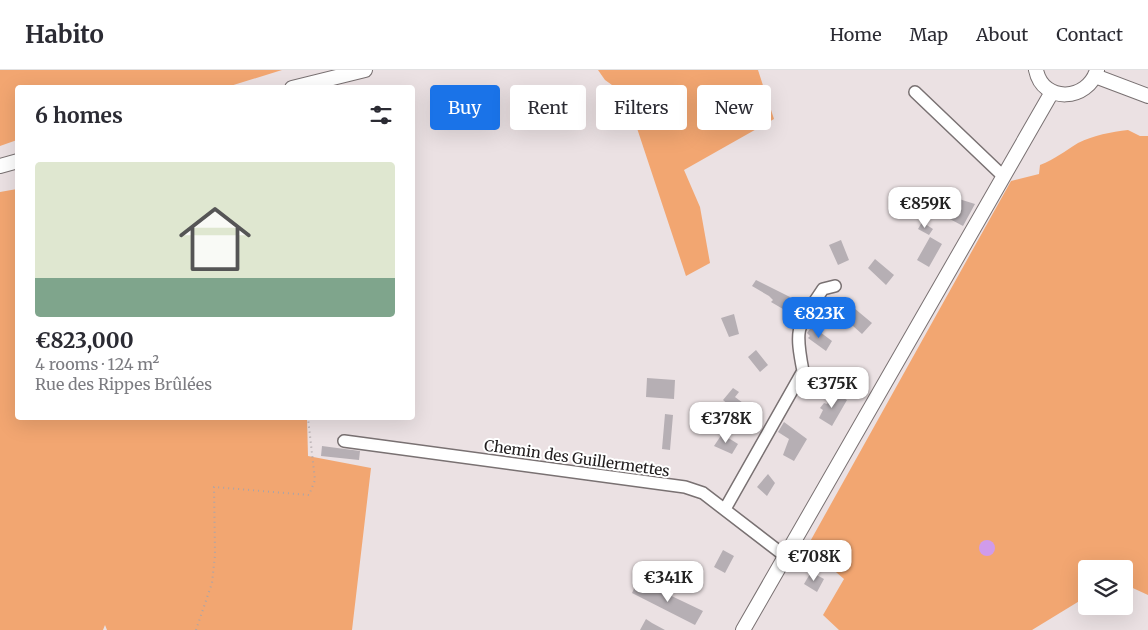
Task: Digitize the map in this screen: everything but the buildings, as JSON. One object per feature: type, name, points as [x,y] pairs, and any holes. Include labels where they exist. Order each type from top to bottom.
[{"type":"main road","points":[[304,85],[365,70]]},
{"type":"main road","points":[[1036,70],[1040,81],[1052,92],[1074,94],[1087,88],[1096,73],[1148,96]]},
{"type":"main road","points":[[743,630],[1052,92]]},
{"type":"main road","points":[[0,166],[15,162]]},
{"type":"street","points":[[915,92],[1003,176]]},
{"type":"street","points":[[725,510],[804,371],[797,340],[799,326],[822,289],[835,286]]},
{"type":"street","name":"Chemin des Guillermettes","points":[[344,441],[685,487],[704,493],[785,556]]},
{"type":"path","points":[[196,630],[212,583],[215,555],[214,487],[309,494],[315,480],[308,420]]},
{"type":"shaded area","points":[[0,70],[282,70],[233,85],[15,85],[15,141],[0,146]]},
{"type":"shaded area","points":[[598,70],[758,70],[763,85],[697,85],[697,130],[755,130],[684,170],[700,207],[710,263],[686,276],[638,130],[687,130],[687,85],[612,85],[605,80]]},
{"type":"shaded area","points":[[771,110],[774,119],[771,121]]},
{"type":"shaded area","points":[[1128,130],[1140,136],[1148,136],[1148,595],[1133,588],[1133,560],[1078,560],[1078,602],[1032,630],[839,630],[823,615],[844,579],[807,547],[1011,181],[1039,174],[1040,165],[1084,140]]},
{"type":"shaded area","points":[[15,189],[15,420],[307,420],[308,456],[371,468],[352,630],[107,630],[105,625],[103,630],[0,630],[0,192]]},
{"type":"shaded area","points":[[987,540],[993,542],[995,548],[993,554],[987,556],[981,554],[979,548],[981,542]]}]
